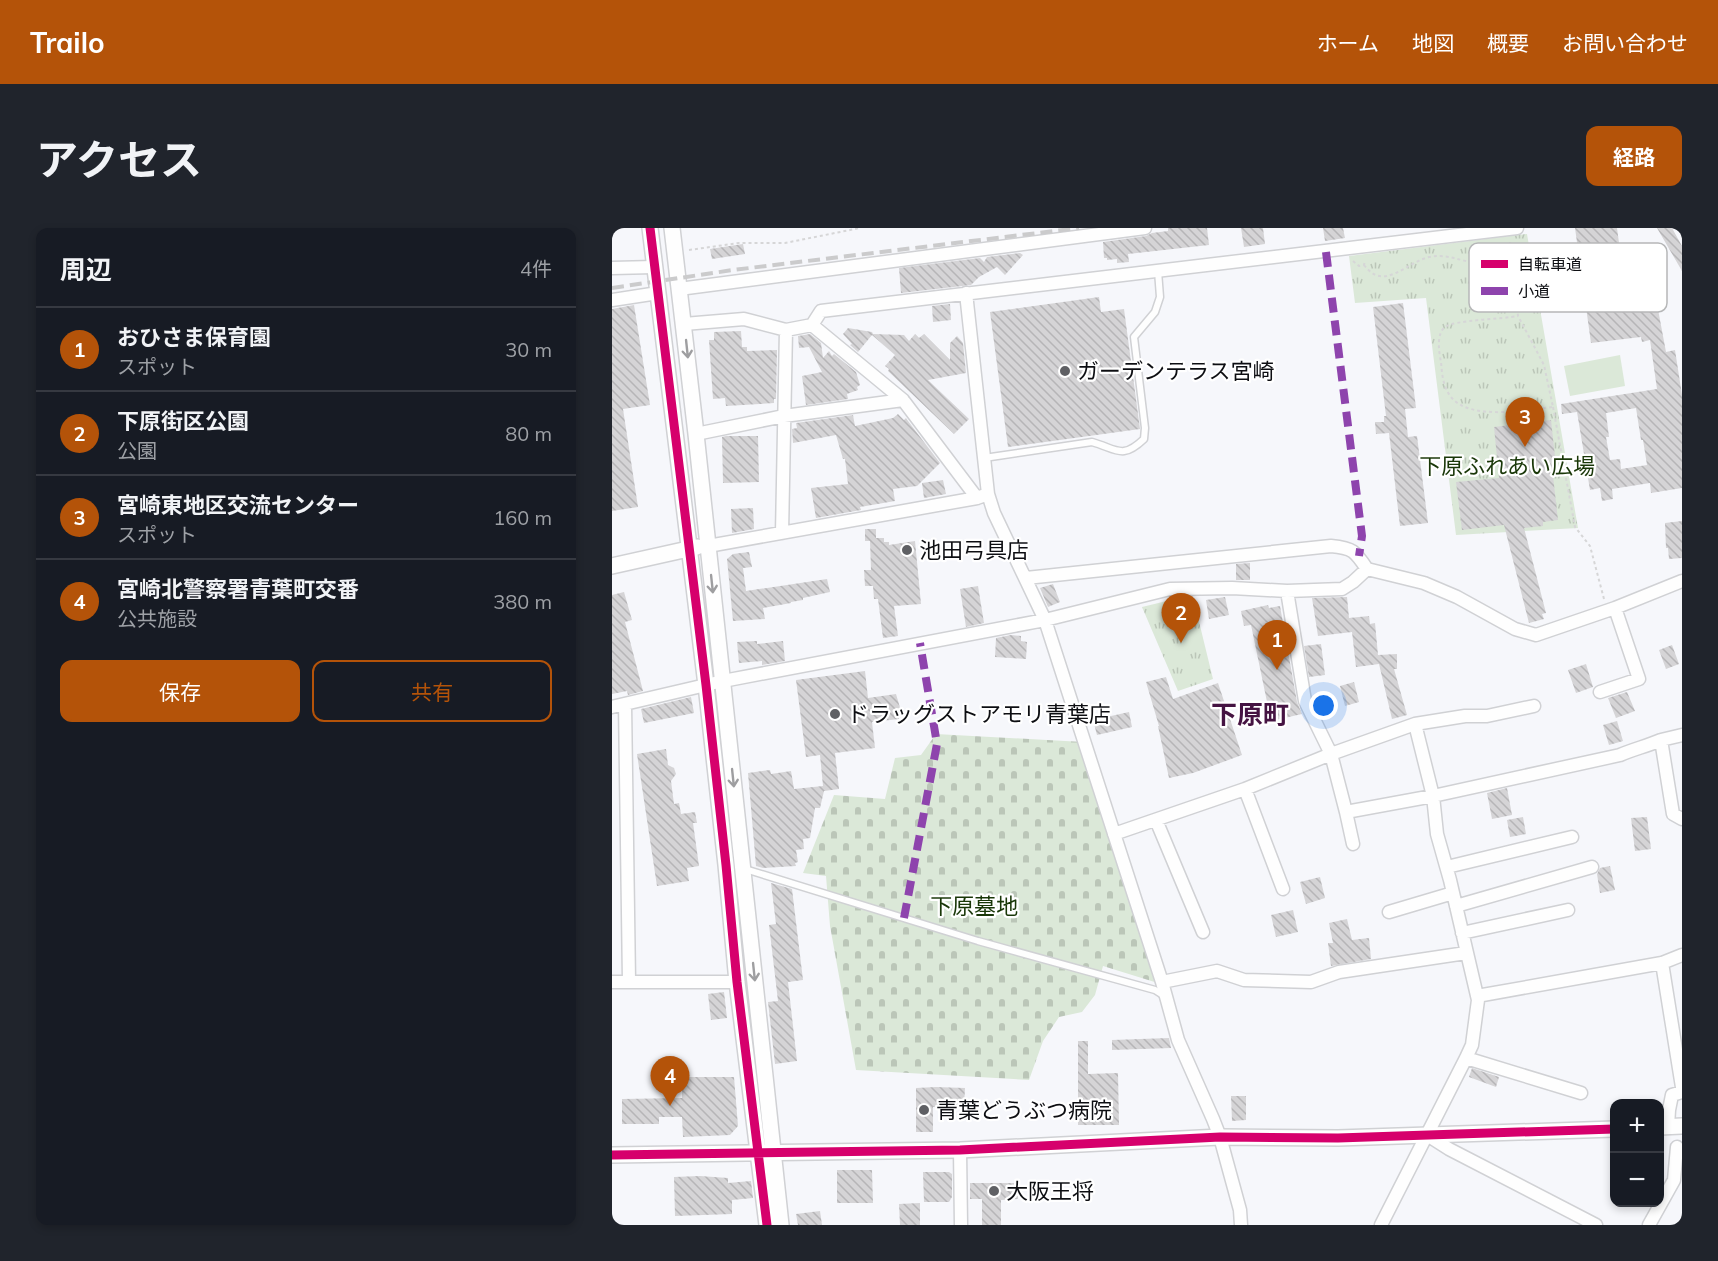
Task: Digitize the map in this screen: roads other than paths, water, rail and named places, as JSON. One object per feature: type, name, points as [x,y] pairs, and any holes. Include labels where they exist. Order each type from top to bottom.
[{"type":"street","points":[[650,228],[706,685],[737,982],[767,1225]]},
{"type":"street","points":[[672,228],[781,1225]]},
{"type":"street","points":[[679,289],[1145,228]]},
{"type":"street","points":[[684,324],[744,319],[786,330],[812,324],[821,311],[1158,270],[1513,232]]},
{"type":"street","points":[[612,268],[654,267]]},
{"type":"street","points":[[612,300],[658,293]]},
{"type":"street","points":[[966,293],[984,458],[983,496]]},
{"type":"street","points":[[812,324],[903,400],[983,496],[994,513],[1026,578],[1045,620],[1162,982],[1178,1040],[1220,1137],[1240,1210],[1241,1225]]},
{"type":"street","points":[[782,533],[786,330]]},
{"type":"street","points":[[696,434],[784,416],[903,400]]},
{"type":"street","points":[[612,566],[689,548],[983,496]]},
{"type":"street","points":[[1026,578],[1331,546],[1350,548],[1359,556],[1367,569],[1424,583],[1456,597],[1515,629],[1536,635],[1682,581]]},
{"type":"street","points":[[612,707],[723,681],[1045,620],[1170,589],[1232,588],[1287,591],[1342,589],[1367,569]]},
{"type":"street","points":[[1287,591],[1305,701],[1331,754],[1353,844]]},
{"type":"street","points":[[1600,692],[1639,679],[1611,609]]},
{"type":"street","points":[[625,704],[629,981]]},
{"type":"street","points":[[1114,834],[1245,789],[1331,754],[1415,724],[1465,716],[1487,716],[1534,706]]},
{"type":"street","points":[[1381,1225],[1472,1045],[1477,996],[1437,834],[1433,796],[1415,724]]},
{"type":"street","points":[[1346,812],[1433,796],[1620,755],[1682,735]]},
{"type":"street","points":[[1661,740],[1672,814],[1682,819]]},
{"type":"street","points":[[1245,789],[1283,889]]},
{"type":"street","points":[[1156,820],[1203,932]]},
{"type":"street","points":[[1447,867],[1572,837]]},
{"type":"street","points":[[1456,906],[1592,867]]},
{"type":"street","points":[[1389,912],[1453,893]]},
{"type":"street","points":[[1462,933],[1568,910]]},
{"type":"street","points":[[1162,982],[1217,971],[1244,980],[1311,982],[1339,972],[1466,953]]},
{"type":"street","points":[[1477,996],[1662,963],[1682,955]]},
{"type":"street","points":[[1662,963],[1682,1087]]},
{"type":"street","points":[[612,982],[737,982]]},
{"type":"street","points":[[1466,1058],[1581,1093]]},
{"type":"street","points":[[1649,1225],[1674,1180],[1680,1149],[1669,1110],[1672,1095],[1682,1092]]},
{"type":"street","points":[[612,1155],[960,1150],[1220,1137],[1338,1138],[1610,1129]]},
{"type":"street","points":[[1427,1135],[1449,1149],[1596,1225]]},
{"type":"street","points":[[960,1150],[961,1225]]},
{"type":"lane","points":[[984,458],[1092,442],[1124,453],[1136,447],[1144,439],[1145,428],[1134,337],[1155,312],[1160,297],[1158,270]]},
{"type":"lane","points":[[743,869],[978,941],[1155,990],[1166,997]]},
{"type":"railway","points":[[612,288],[733,270],[1079,228]]},
{"type":"place","name":"ガーデンテラス宮崎","points":[[1065,371]]},
{"type":"place","name":"宮崎東地区交流センター","points":[[1525,447]]},
{"type":"place","name":"池田弓具店","points":[[907,550]]},
{"type":"place","name":"下原街区公園","points":[[1181,643]]},
{"type":"place","name":"おひさま保育園","points":[[1277,670]]},
{"type":"place","name":"ドラッグストアモリ青葉店","points":[[835,714]]},
{"type":"place","name":"宮崎北警察署青葉町交番","points":[[670,1106]]},
{"type":"place","name":"青葉どうぶつ病院","points":[[924,1110]]},
{"type":"place","name":"大阪王将","points":[[994,1191]]},
{"type":"district","name":"下原町","points":[[1250,715]]},
{"type":"park label","name":"下原ふれあい広場","points":[[1507,466]]},
{"type":"park label","name":"下原墓地","points":[[974,906]]}]
